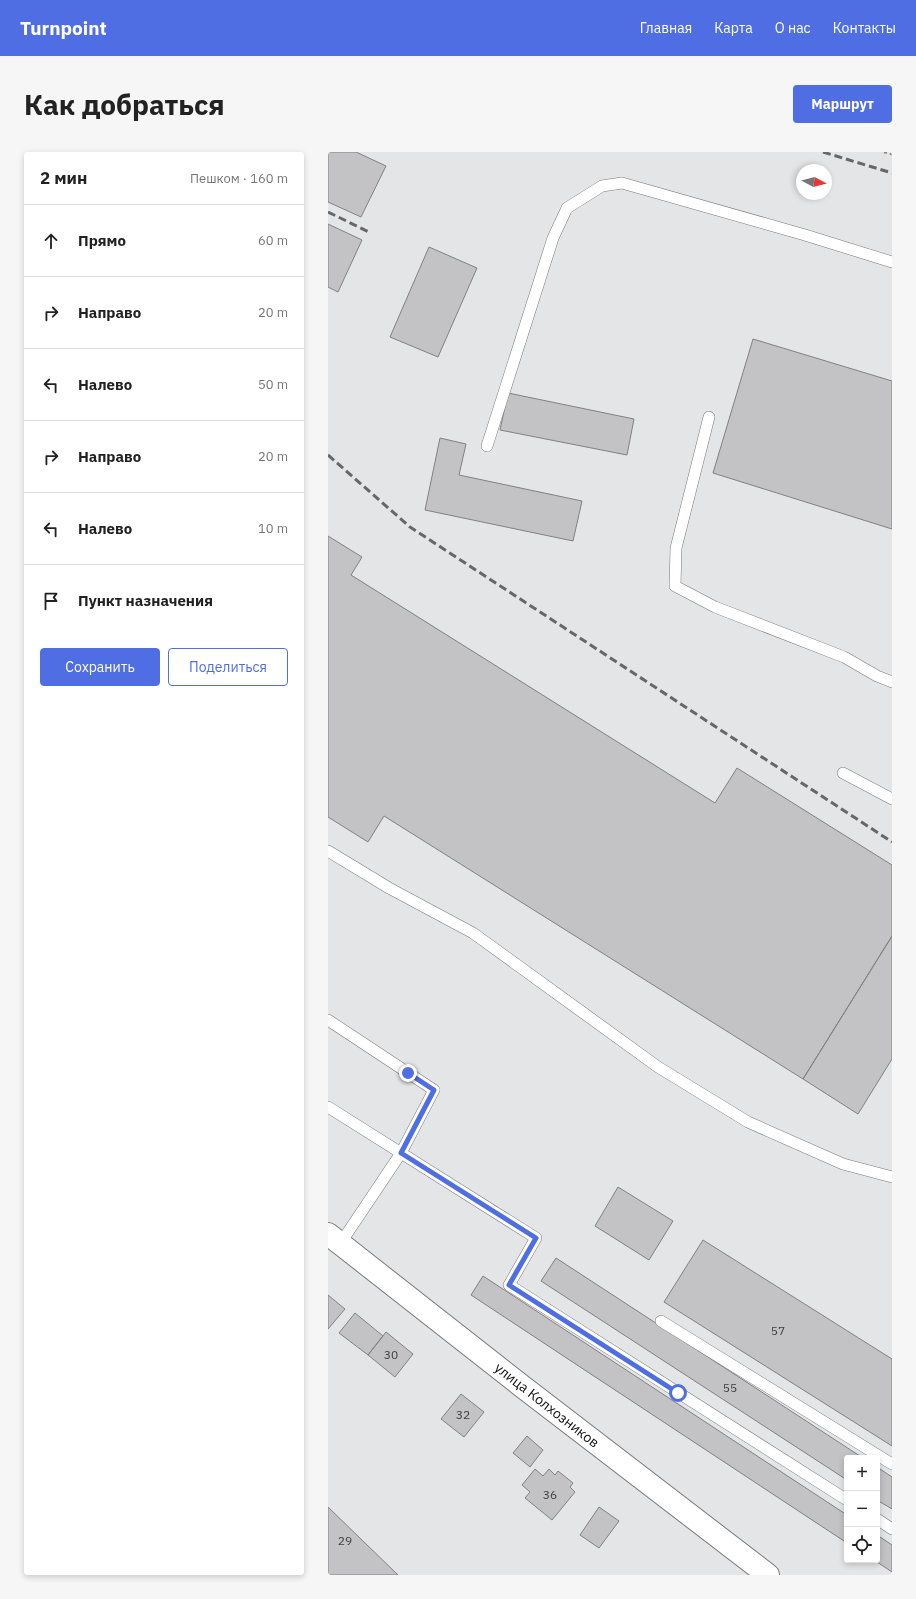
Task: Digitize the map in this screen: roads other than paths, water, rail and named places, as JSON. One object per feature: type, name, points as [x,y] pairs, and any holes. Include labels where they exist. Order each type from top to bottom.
[{"type":"street","name":"улица Колхозников","points":[[334,1239],[523,1387],[768,1575]]},
{"type":"lane","points":[[487,446],[554,238],[564,214],[567,208],[602,186],[622,183],[805,235],[892,262]]},
{"type":"lane","points":[[709,417],[676,548],[675,586],[715,608],[844,657],[877,676],[892,682]]},
{"type":"lane","points":[[843,773],[892,799]]},
{"type":"lane","points":[[328,851],[389,888],[472,933],[658,1067],[748,1122],[843,1164],[892,1177]]},
{"type":"lane","points":[[328,1020],[434,1090],[401,1153],[334,1239]]},
{"type":"lane","points":[[328,1107],[536,1238],[509,1285],[844,1498]]},
{"type":"lane","points":[[661,1321],[892,1464]]},
{"type":"lane","points":[[880,1521],[892,1529]]},
{"type":"railway","points":[[823,152],[892,173]]},
{"type":"railway","points":[[328,212],[371,233]]},
{"type":"railway","points":[[328,455],[410,527],[892,842]]}]
